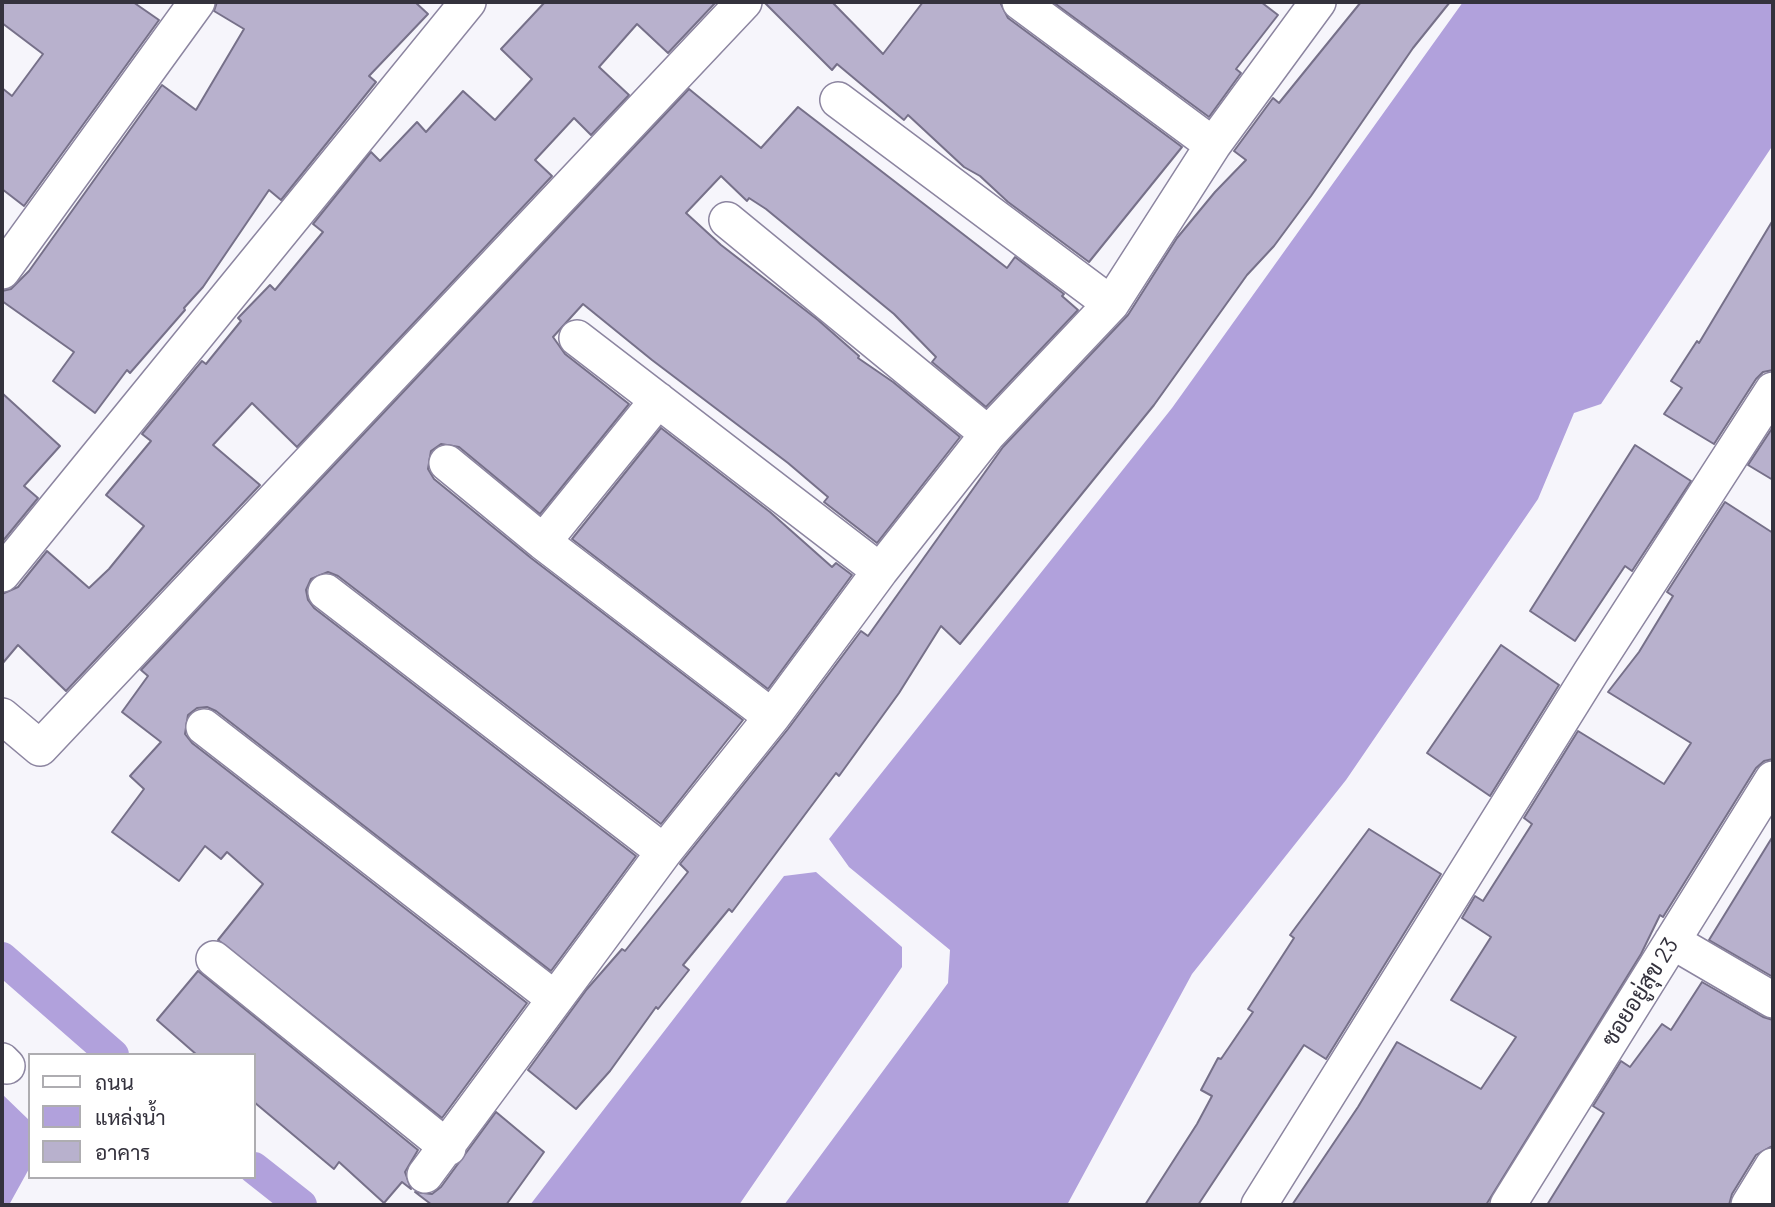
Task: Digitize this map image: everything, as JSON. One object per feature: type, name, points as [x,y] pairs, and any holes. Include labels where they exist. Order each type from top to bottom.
[{"type":"street","points":[[2,271],[197,2]]},
{"type":"street","points":[[2,574],[468,2]]},
{"type":"street","points":[[2,716],[40,748],[744,2]]},
{"type":"street","points":[[1020,2],[1213,145]]},
{"type":"street","points":[[425,1175],[448,1148],[664,852],[772,718],[880,571],[988,434],[1111,304],[1213,145],[1318,2]]},
{"type":"street","points":[[838,100],[1111,304]]},
{"type":"street","points":[[727,220],[988,434]]},
{"type":"street","points":[[577,338],[880,571]]},
{"type":"street","points":[[1259,1205],[1591,672],[1773,390]]},
{"type":"street","points":[[543,542],[658,400]]},
{"type":"street","points":[[447,463],[543,542],[772,718]]},
{"type":"street","points":[[326,592],[664,852]]},
{"type":"street","points":[[204,727],[555,999]]},
{"type":"street","name":"ซอยอยู่สุข 23","points":[[1508,1205],[1773,779]]},
{"type":"street","points":[[1672,941],[1773,1000]]},
{"type":"street","points":[[214,959],[448,1148]]},
{"type":"street","points":[[1749,1205],[1773,1166]]},
{"type":"water","points":[[1463,2],[1773,2],[1773,145],[1601,404],[1574,413],[1538,499],[1346,780],[1192,974],[1067,1205],[784,1205],[948,983],[950,950],[849,867],[829,839],[1172,408]]},
{"type":"water","points":[[816,872],[902,947],[902,967],[739,1205],[530,1205],[784,876]]},
{"type":"water","points":[[2,1094],[28,1119],[28,1171],[9,1205],[2,1205]]},
{"type":"building","points":[[2,2],[133,2],[159,20],[24,206],[2,189],[2,88],[12,96],[43,54],[2,23]]},
{"type":"building","points":[[217,2],[415,2],[428,14],[369,76],[376,82],[281,200],[269,190],[203,287],[130,373],[127,370],[95,413],[53,381],[74,352],[2,301],[2,291],[11,289],[29,271],[162,85],[196,110],[244,29],[214,11]]},
{"type":"building","points":[[545,2],[716,2],[668,53],[637,24],[599,67],[629,95],[591,135],[574,118],[535,160],[552,176],[297,447],[252,403],[213,445],[260,485],[66,691],[18,645],[2,664],[2,594],[18,587],[47,551],[89,588],[109,569],[144,526],[106,495],[151,441],[142,434],[202,361],[206,364],[241,321],[238,318],[270,285],[275,290],[323,232],[313,224],[371,152],[380,161],[417,122],[426,132],[463,91],[495,120],[532,79],[501,49]]},
{"type":"building","points":[[764,2],[832,2],[883,54],[923,2],[1000,2],[1008,18],[1182,147],[1089,262],[1008,202],[980,176],[964,167],[908,115],[904,120],[837,64],[832,70]]},
{"type":"building","points":[[1053,2],[1261,2],[1278,15],[1236,69],[1241,73],[1209,117]]},
{"type":"building","points":[[1361,2],[1450,2],[1413,48],[1311,196],[1274,246],[1247,275],[1154,405],[960,644],[941,626],[899,693],[839,776],[836,773],[732,912],[729,909],[683,965],[689,970],[658,1009],[656,1007],[610,1071],[576,1109],[528,1070],[587,989],[622,949],[625,951],[688,872],[680,864],[788,729],[861,631],[868,636],[1003,447],[1128,315],[1177,238],[1246,160],[1234,151],[1273,98],[1279,103]]},
{"type":"building","points":[[689,89],[761,148],[798,107],[1007,268],[1015,257],[1064,294],[1062,296],[1078,310],[986,407],[932,362],[936,357],[894,314],[766,209],[749,198],[747,201],[721,176],[686,213],[721,245],[818,320],[859,356],[858,358],[893,382],[960,437],[877,543],[824,502],[828,497],[788,463],[583,304],[553,337],[565,354],[629,404],[540,514],[459,447],[441,444],[431,451],[428,469],[434,479],[531,558],[743,720],[661,824],[338,576],[328,572],[311,579],[306,590],[308,600],[314,608],[636,856],[551,971],[216,711],[207,707],[197,708],[188,715],[185,734],[192,743],[527,1003],[442,1118],[218,940],[263,884],[227,852],[221,859],[205,846],[179,881],[112,832],[144,789],[130,776],[161,742],[122,712],[148,676],[141,670]]},
{"type":"building","points":[[1773,220],[1773,370],[1763,372],[1756,379],[1714,444],[1664,414],[1682,388],[1671,381],[1697,341],[1699,343]]},
{"type":"building","points":[[2,393],[60,446],[24,486],[38,498],[2,542]]},
{"type":"building","points":[[1773,427],[1773,480],[1748,465]]},
{"type":"building","points":[[661,428],[770,512],[832,567],[836,563],[852,575],[768,689],[572,539]]},
{"type":"building","points":[[1635,445],[1691,481],[1632,571],[1625,566],[1575,641],[1530,611]]},
{"type":"building","points":[[1725,502],[1773,533],[1773,759],[1764,761],[1756,768],[1663,917],[1660,915],[1641,954],[1486,1205],[1292,1205],[1358,1107],[1397,1042],[1481,1089],[1516,1037],[1451,1000],[1491,937],[1462,918],[1475,896],[1483,901],[1532,824],[1524,818],[1578,731],[1664,784],[1691,743],[1608,692],[1639,652],[1673,596],[1667,592]]},
{"type":"building","points":[[1501,645],[1559,685],[1490,796],[1427,753]]},
{"type":"building","points":[[1369,829],[1441,874],[1326,1059],[1304,1045],[1198,1205],[1145,1205],[1197,1124],[1212,1096],[1201,1090],[1218,1058],[1221,1059],[1253,1012],[1248,1009],[1294,938],[1290,935]]},
{"type":"building","points":[[1773,836],[1773,977],[1709,940]]},
{"type":"building","points":[[198,971],[418,1150],[405,1172],[411,1189],[402,1182],[384,1203],[339,1162],[334,1169],[256,1104],[256,1053],[195,1053],[157,1020]]},
{"type":"building","points":[[1702,982],[1773,1020],[1772,1146],[1756,1155],[1732,1194],[1729,1205],[1547,1205],[1604,1113],[1593,1106],[1621,1061],[1630,1067],[1662,1024],[1671,1030]]},
{"type":"building","points":[[496,1112],[544,1152],[506,1205],[432,1205],[415,1192],[432,1194],[441,1187]]},
{"type":"waterway","points":[[2,958],[111,1053]]},
{"type":"waterway","points":[[256,1170],[301,1205]]}]
